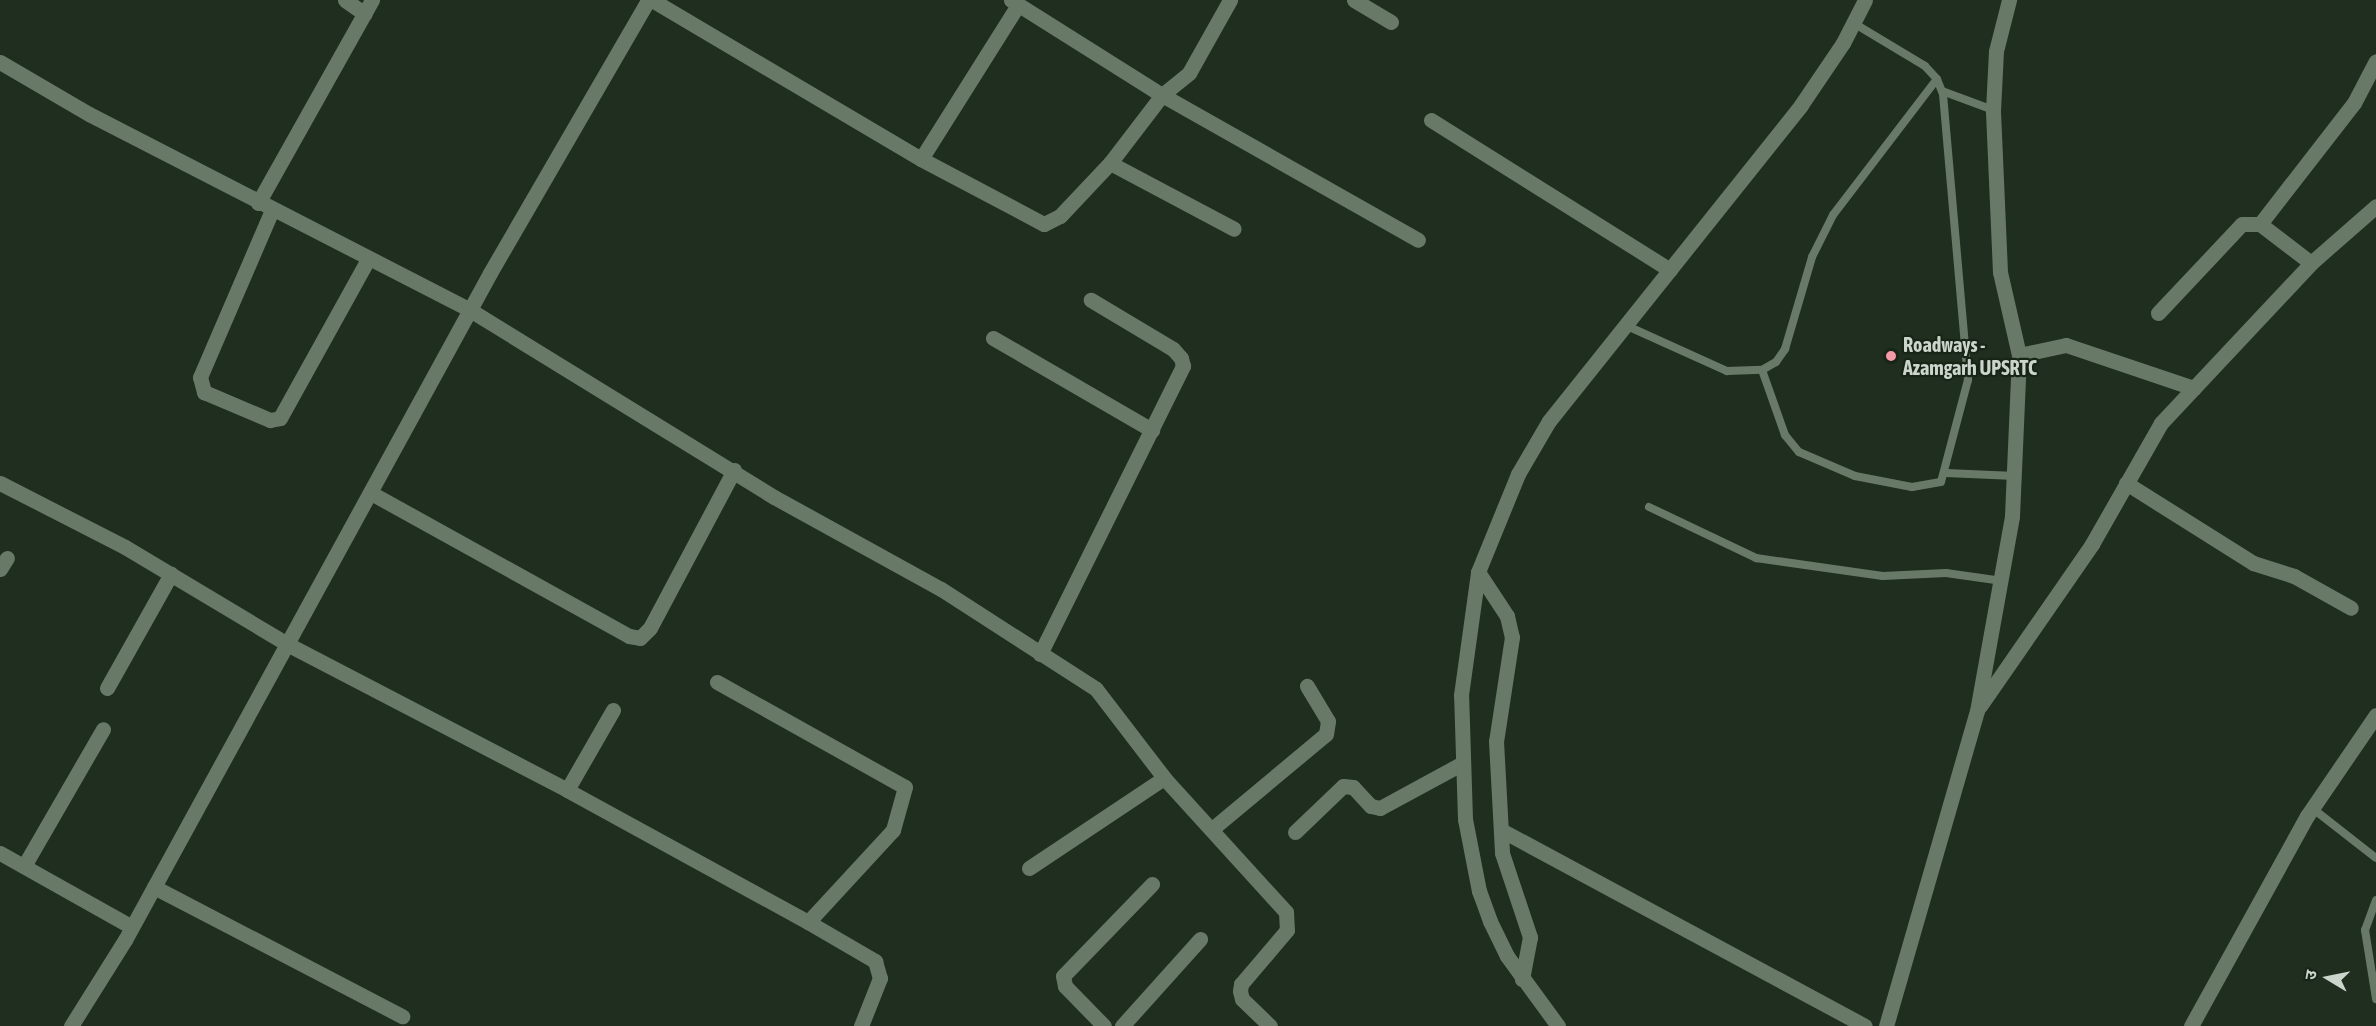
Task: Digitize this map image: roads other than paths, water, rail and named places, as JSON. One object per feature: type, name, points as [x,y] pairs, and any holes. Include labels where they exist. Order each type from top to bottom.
[{"type":"street","points":[[345,0],[365,14]]},
{"type":"street","points":[[368,259],[280,418],[270,420],[204,392],[200,377],[265,206],[372,0]]},
{"type":"street","points":[[71,1026],[132,927],[470,310],[650,0],[921,159],[1044,224],[1060,216],[1110,162],[1162,95],[1194,66],[1230,0]]},
{"type":"street","points":[[1354,0],[1391,22]]},
{"type":"street","points":[[1558,1026],[1507,956],[1479,891],[1465,819],[1461,764],[1461,695],[1478,572],[1518,474],[1549,421],[1801,105],[1855,24],[1865,0]]},
{"type":"street","points":[[1886,1026],[1977,711],[2002,581],[2015,476],[2019,355],[2000,272],[1993,110],[1996,51],[2009,0]]},
{"type":"street","points":[[921,159],[1014,2],[1162,95],[1418,240]]},
{"type":"street","points":[[2158,313],[2235,228],[2260,224],[2354,104],[2376,61]]},
{"type":"street","points":[[0,62],[265,206],[470,310],[734,470],[941,589],[1084,680],[1109,702],[1164,778],[1212,829],[1288,918],[1287,930],[1241,984],[1239,991],[1270,1026]]},
{"type":"street","points":[[1431,120],[1670,270]]},
{"type":"street","points":[[1110,162],[1234,229]]},
{"type":"street","points":[[1977,711],[2091,544],[2161,423],[2311,263],[2376,206]]},
{"type":"street","points":[[2260,224],[2311,263]]},
{"type":"street","points":[[1040,654],[1181,374],[1181,358],[1091,300]]},
{"type":"street","points":[[993,338],[1152,430]]},
{"type":"street","points":[[2019,355],[2066,345],[2194,388]]},
{"type":"street","points":[[371,493],[629,636],[640,638],[650,628],[734,470]]},
{"type":"street","points":[[0,483],[171,574],[287,644],[567,790],[875,961],[880,978],[861,1026]]},
{"type":"street","points":[[2127,483],[2253,563],[2294,576],[2351,608]]},
{"type":"street","points":[[1478,572],[1507,616],[1512,637],[1496,741],[1502,853],[1530,937],[1522,979]]},
{"type":"street","points":[[107,688],[171,574]]},
{"type":"street","points":[[717,682],[905,787],[893,830],[808,922]]},
{"type":"street","points":[[1212,829],[1326,734],[1328,721],[1307,686]]},
{"type":"street","points":[[567,790],[613,710]]},
{"type":"street","points":[[2191,1026],[2313,808],[2376,715]]},
{"type":"street","points":[[24,866],[103,729]]},
{"type":"street","points":[[1295,832],[1343,786],[1353,787],[1371,806],[1380,808],[1461,764]]},
{"type":"street","points":[[1029,868],[1164,778]]},
{"type":"street","points":[[1501,830],[1865,1026]]},
{"type":"street","points":[[0,853],[132,927]]},
{"type":"street","points":[[1104,1026],[1065,986],[1063,976],[1152,884]]},
{"type":"street","points":[[154,886],[402,1016]]},
{"type":"street","points":[[1122,1026],[1200,939]]},
{"type":"lane","points":[[1762,370],[1785,435],[1791,444],[1809,457],[1855,476],[1912,487],[1930,487],[1941,482],[1946,473],[1968,380],[1942,91],[1937,79],[1912,57],[1855,24]]},
{"type":"lane","points":[[1624,325],[1727,371],[1762,370],[1776,362],[1785,349],[1812,258],[1833,215],[1937,79]]},
{"type":"lane","points":[[1942,91],[1993,110]]},
{"type":"lane","points":[[1946,473],[2015,476]]},
{"type":"lane","points":[[1649,507],[1756,558],[1883,576],[1946,573],[2002,581]]},
{"type":"lane","points":[[2313,808],[2376,858]]},
{"type":"lane","points":[[2376,900],[2365,930],[2376,999]]},
{"type":"place","name":"Roadways - Azamgarh UPSRTC","points":[[1891,356]]}]
